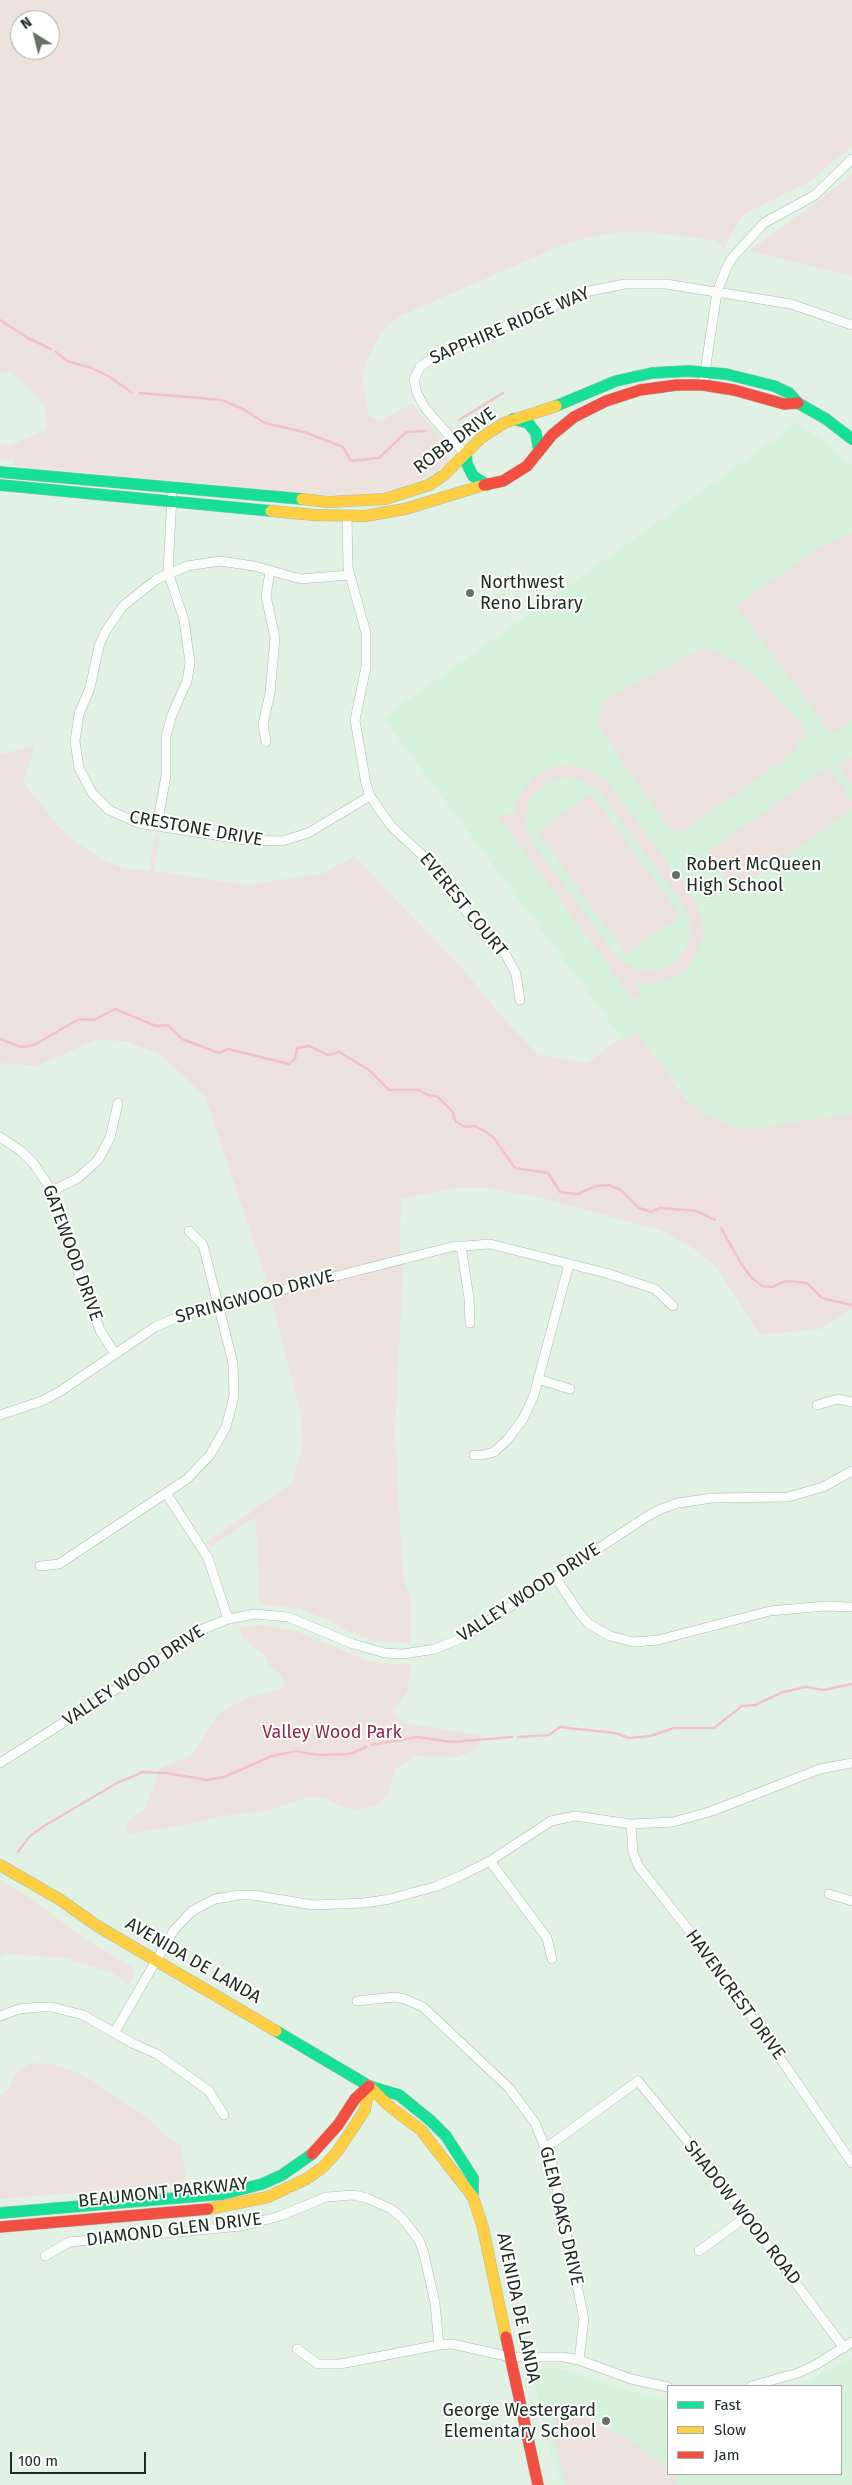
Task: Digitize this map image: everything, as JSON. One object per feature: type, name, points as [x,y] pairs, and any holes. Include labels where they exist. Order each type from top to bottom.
[{"type":"street","points":[[703,385],[717,292],[732,258],[764,223],[815,195],[852,159]]},
{"type":"street","name":"SAPPHIRE RIDGE WAY","points":[[466,455],[425,408],[417,393],[414,380],[416,372],[428,359],[568,299],[605,287],[646,283],[791,304],[852,326]]},
{"type":"street","name":"ROBB DRIVE","points":[[0,472],[329,502],[372,501],[401,495],[429,486],[466,455],[487,433],[513,419],[550,408],[590,390],[625,379],[669,371],[705,372],[746,378],[774,386],[789,393],[798,403],[826,419],[852,440]]},
{"type":"street","name":"ROBB DRIVE","points":[[0,485],[347,517],[404,509],[502,481],[517,473],[552,435],[574,417],[606,400],[656,387],[703,385],[734,390],[784,404],[798,403]]},
{"type":"street","points":[[513,419],[528,423],[533,428],[536,433],[539,451]]},
{"type":"street","points":[[466,455],[467,464],[473,476],[487,485]]},
{"type":"street","points":[[157,825],[166,776],[166,736],[172,715],[186,681],[190,663],[184,620],[168,572],[172,487]]},
{"type":"street","name":"EVEREST COURT","points":[[347,517],[349,575],[366,633],[366,667],[355,720],[361,767],[370,796],[391,826],[438,870],[475,924],[506,955],[516,974],[520,1000]]},
{"type":"street","name":"CRESTONE DRIVE","points":[[349,575],[301,579],[254,566],[220,561],[186,566],[168,572],[136,594],[123,606],[105,632],[99,646],[90,688],[79,714],[75,734],[76,753],[82,778],[92,793],[104,806],[124,818],[246,840],[282,841],[308,833],[370,796]]},
{"type":"street","points":[[266,742],[263,724],[270,693],[274,638],[266,596],[270,571]]},
{"type":"street","points":[[52,1191],[78,1178],[98,1160],[110,1138],[118,1104]]},
{"type":"street","name":"GATEWOOD DRIVE","points":[[0,1137],[21,1151],[34,1164],[52,1191],[68,1248],[100,1330],[115,1354]]},
{"type":"street","points":[[40,1566],[59,1564],[187,1479],[210,1455],[219,1442],[230,1412],[234,1388],[233,1362],[203,1244],[190,1231]]},
{"type":"street","name":"SPRINGWOOD DRIVE","points":[[0,1415],[33,1404],[59,1392],[169,1320],[219,1305],[461,1246],[490,1244],[501,1246],[643,1283],[665,1296],[673,1306]]},
{"type":"street","points":[[461,1246],[469,1298],[470,1323]]},
{"type":"street","points":[[474,1455],[494,1452],[508,1440],[523,1419],[534,1395],[569,1264]]},
{"type":"street","points":[[538,1379],[570,1390]]},
{"type":"street","points":[[818,1405],[838,1399],[852,1402]]},
{"type":"street","name":"VALLEY WOOD DRIVE","points":[[0,1763],[130,1680],[198,1631],[228,1619],[255,1614],[288,1617],[370,1650],[403,1654],[435,1649],[464,1637],[646,1516],[661,1509],[686,1501],[712,1498],[788,1497],[823,1487],[852,1471]]},
{"type":"street","points":[[166,1493],[208,1558],[228,1619]]},
{"type":"street","points":[[555,1577],[589,1624],[610,1636],[634,1642],[658,1640],[770,1611],[825,1606],[852,1607]]},
{"type":"street","points":[[114,2033],[156,1960],[182,1920],[202,1904],[215,1899],[239,1894],[313,1905],[365,1903],[412,1894],[437,1886],[490,1860],[540,1826],[563,1817],[588,1817],[631,1824],[666,1822],[693,1817],[820,1769],[852,1763]]},
{"type":"street","name":"HAVENCREST DRIVE","points":[[631,1824],[633,1853],[639,1867],[717,1966],[852,2163]]},
{"type":"street","points":[[490,1860],[546,1938],[552,1959]]},
{"type":"street","name":"AVENIDA DE LANDA","points":[[0,1865],[369,2086],[398,2095],[431,2121],[446,2136],[473,2178],[472,2198],[483,2228],[538,2485]]},
{"type":"street","points":[[829,1894],[852,1900]]},
{"type":"street","name":"GLEN OAKS DRIVE","points":[[357,2001],[395,1997],[405,1998],[423,2007],[509,2088],[535,2123],[552,2164],[584,2319],[579,2360]]},
{"type":"street","points":[[0,2016],[20,2009],[52,2007],[83,2015],[157,2054],[209,2091],[224,2115]]},
{"type":"street","name":"SHADOW WOOD ROAD","points":[[546,2148],[638,2081],[848,2345]]},
{"type":"street","name":"BEAUMONT PARKWAY","points":[[0,2213],[223,2194],[262,2184],[282,2175],[314,2153],[338,2125],[355,2099],[369,2086]]},
{"type":"street","name":"BEAUMONT PARKWAY","points":[[0,2227],[225,2207],[268,2197],[306,2179],[337,2152],[365,2110],[369,2086]]},
{"type":"street","name":"DIAMOND GLEN DRIVE","points":[[45,2256],[69,2242],[242,2226],[280,2216],[326,2197],[354,2195],[368,2198],[392,2209],[402,2218],[419,2240],[435,2303],[440,2345]]},
{"type":"street","points":[[699,2252],[747,2216]]},
{"type":"street","points":[[297,2349],[318,2364],[325,2364],[361,2361],[440,2345],[466,2346],[511,2356],[549,2356],[579,2360],[631,2379],[667,2387]]},
{"type":"street","points":[[755,2385],[798,2373],[848,2345]]},
{"type":"shaded area","name":"Robert McQueen High School","points":[[797,423],[835,449],[852,466],[852,1114],[754,1128],[736,1127],[720,1122],[696,1109],[637,1032],[624,1041],[383,718]]},
{"type":"shaded area","name":"George Westergard Elementary School","points":[[852,2357],[852,2485],[562,2485],[547,2442],[533,2378],[534,2373],[539,2369],[566,2370],[630,2391],[667,2400],[667,2475],[842,2475],[842,2385],[799,2385]]},
{"type":"green space","points":[[0,0],[852,0],[852,146],[811,181],[742,215],[724,249],[717,241],[651,232],[620,232],[585,238],[560,246],[398,317],[381,333],[367,360],[362,377],[369,416],[381,421],[413,403],[417,411],[443,440],[441,442],[451,458],[447,464],[419,480],[382,492],[331,495],[14,466],[14,460],[0,459],[0,444],[9,446],[47,429],[45,406],[11,372],[0,373]]},
{"type":"green space","points":[[852,174],[852,276],[749,251],[820,200]]},
{"type":"green space","points":[[852,533],[852,720],[832,735],[736,606],[820,547]]},
{"type":"green space","points":[[705,649],[721,653],[756,676],[808,732],[787,758],[681,832],[670,830],[598,725],[603,701],[696,651]]},
{"type":"green space","points":[[35,746],[23,782],[58,826],[76,842],[105,861],[126,869],[149,870],[155,834],[160,835],[154,871],[248,885],[324,873],[354,856],[462,968],[502,1017],[538,1055],[587,1063],[621,1038],[624,1041],[637,1032],[687,1100],[696,1109],[720,1122],[736,1127],[754,1128],[852,1114],[852,1309],[820,1329],[760,1335],[717,1268],[690,1246],[660,1230],[533,1196],[489,1188],[453,1188],[401,1199],[400,1250],[403,1268],[395,1430],[403,1576],[411,1601],[411,1643],[374,1641],[349,1632],[326,1619],[300,1609],[259,1604],[256,1517],[210,1547],[207,1542],[292,1483],[303,1444],[301,1415],[267,1283],[205,1096],[161,1055],[125,1041],[96,1040],[36,1066],[0,1063],[0,754]]},
{"type":"green space","points":[[852,757],[852,784],[839,766]]},
{"type":"green space","points":[[562,765],[585,768],[605,779],[694,898],[701,913],[703,936],[698,951],[690,965],[678,975],[664,981],[649,984],[635,982],[642,993],[633,999],[499,818],[508,812],[513,817],[519,795],[534,777],[547,769]],"holes":[[[569,777],[583,780],[600,792],[685,907],[690,922],[690,937],[684,952],[667,967],[652,971],[637,970],[618,958],[532,842],[525,823],[527,809],[532,796],[548,782]]]},
{"type":"green space","points":[[828,767],[852,801],[852,809],[735,892],[707,852]]},
{"type":"green space","points":[[591,793],[680,915],[626,954],[537,832]]},
{"type":"green space","name":"Valley Wood Park","points":[[262,1625],[296,1631],[366,1660],[388,1664],[411,1664],[407,1692],[394,1709],[396,1716],[403,1723],[481,1735],[476,1750],[457,1757],[414,1756],[396,1769],[387,1796],[377,1806],[357,1810],[340,1806],[324,1798],[309,1797],[266,1811],[222,1816],[191,1824],[126,1834],[128,1821],[145,1809],[160,1768],[192,1755],[218,1714],[247,1698],[280,1689],[285,1685],[281,1675],[270,1666],[262,1652],[255,1649],[242,1637],[239,1627]]},
{"type":"green space","points":[[0,1880],[26,1895],[88,1941],[132,1967],[134,1976],[128,1985],[115,1974],[66,1958],[6,1954],[0,1957]]},
{"type":"green space","points":[[31,2063],[52,2064],[81,2074],[147,2117],[161,2132],[182,2146],[186,2183],[0,2199],[0,2096],[8,2089],[16,2072]]},
{"type":"green space","points":[[556,2408],[573,2409],[626,2438],[667,2467],[667,2475],[675,2475],[677,2485],[567,2485],[556,2448]]},
{"type":"waterway","points":[[0,320],[28,338],[51,349]]},
{"type":"waterway","points":[[56,352],[67,361],[92,368],[110,377],[131,392]]},
{"type":"waterway","points":[[139,393],[222,400],[243,409],[265,423],[304,432],[343,447],[351,461],[379,458],[406,432],[426,431]]},
{"type":"waterway","points":[[459,420],[503,393]]},
{"type":"waterway","points":[[0,1039],[21,1047],[34,1045],[79,1019],[94,1020],[115,1009],[156,1026],[168,1025],[182,1039],[219,1053],[228,1049],[289,1064],[295,1059],[297,1048],[309,1046],[328,1055],[339,1052],[369,1070],[389,1090],[419,1090],[428,1095],[437,1096],[452,1111],[456,1122],[465,1127],[475,1126],[494,1138],[515,1168],[548,1173],[560,1192],[578,1194],[596,1186],[609,1185],[621,1190],[639,1208],[651,1212],[660,1208],[696,1211],[715,1220]]},
{"type":"waterway","points":[[721,1228],[740,1262],[751,1277],[762,1286],[773,1287],[785,1281],[807,1283],[822,1298],[852,1305]]},
{"type":"waterway","points":[[518,1737],[549,1735],[560,1727],[615,1733],[629,1738],[651,1736],[674,1728],[714,1728],[742,1706],[755,1705],[783,1692],[806,1687],[824,1690],[852,1684]]},
{"type":"waterway","points":[[371,1745],[418,1737],[451,1742],[513,1737]]},
{"type":"waterway","points":[[18,1852],[29,1837],[44,1826],[117,1783],[143,1772],[166,1773],[207,1780],[224,1777],[272,1756],[296,1751],[317,1755],[350,1754],[366,1747]]},
{"type":"traffic: fast","points":[[556,406],[616,381],[652,373],[688,371],[726,374],[774,386],[789,393],[798,403],[826,419],[852,439]]},
{"type":"traffic: fast","points":[[513,419],[528,423],[533,429],[536,433],[539,451]]},
{"type":"traffic: fast","points":[[466,455],[467,464],[473,476],[487,485]]},
{"type":"traffic: fast","points":[[0,472],[302,499]]},
{"type":"traffic: fast","points":[[0,485],[271,511]]},
{"type":"traffic: fast","points":[[276,2031],[369,2086],[399,2095],[431,2121],[446,2136],[473,2178],[473,2197]]},
{"type":"traffic: fast","points":[[0,2213],[223,2194],[262,2184],[282,2175],[312,2154]]},
{"type":"traffic: slow","points":[[302,499],[329,502],[385,499],[429,485],[444,475],[481,438],[504,423],[556,406]]},
{"type":"traffic: slow","points":[[271,511],[314,515],[365,516],[405,509],[484,485]]},
{"type":"traffic: slow","points":[[0,1865],[59,1899],[99,1927],[276,2031]]},
{"type":"traffic: slow","points":[[369,2086],[389,2106],[421,2130],[473,2197],[483,2228],[506,2337]]},
{"type":"traffic: slow","points":[[208,2209],[268,2197],[306,2179],[322,2168],[337,2152],[365,2110],[369,2086]]},
{"type":"traffic: jam","points":[[484,485],[503,481],[527,466],[552,435],[574,417],[606,401],[640,390],[677,385],[703,385],[734,390],[784,404],[798,403]]},
{"type":"traffic: jam","points":[[312,2154],[338,2125],[355,2099],[369,2086]]},
{"type":"traffic: jam","points":[[0,2227],[208,2209]]},
{"type":"traffic: jam","points":[[506,2337],[538,2485]]},
{"type":"place","name":"Northwest Reno Library","points":[[470,593]]},
{"type":"place","name":"Robert McQueen High School","points":[[676,875]]},
{"type":"place","name":"George Westergard Elementary School","points":[[606,2421]]}]
